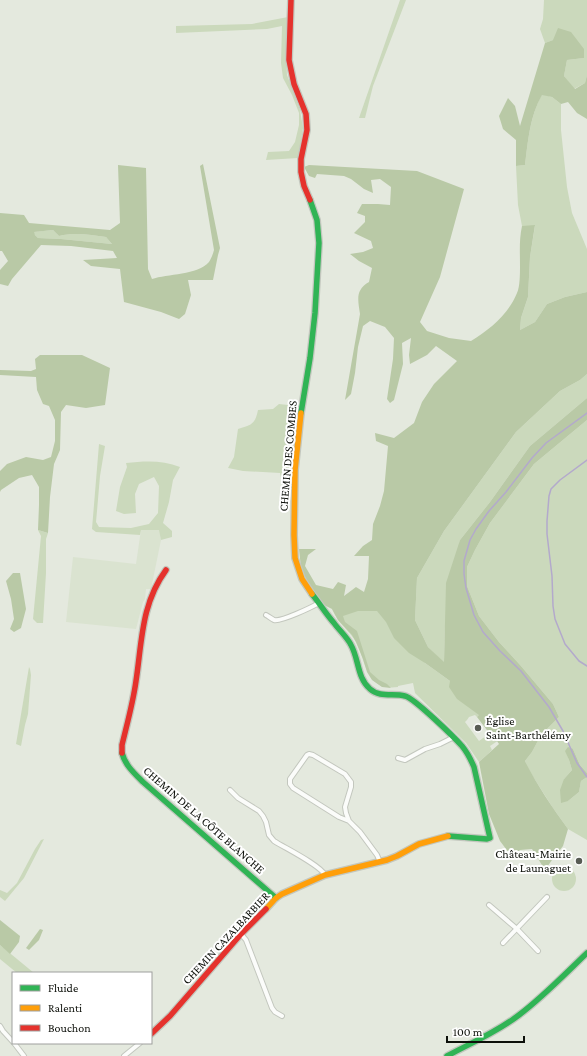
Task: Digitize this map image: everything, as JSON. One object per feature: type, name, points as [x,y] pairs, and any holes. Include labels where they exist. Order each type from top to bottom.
[{"type":"street","name":"CHEMIN DES COMBES","points":[[290,0],[289,60],[294,84],[306,114],[307,130],[301,159],[301,172],[304,186],[317,220],[319,243],[315,314],[295,470],[295,558],[302,579],[351,645],[363,681],[368,688],[374,694],[404,696],[412,699],[454,737],[465,750],[474,767],[490,838]]},
{"type":"street","name":"CHEMIN DE LA CÔTE BLANCHE","points":[[166,570],[161,576],[150,598],[143,627],[137,675],[126,731],[122,742],[124,758],[128,766],[150,788],[198,832],[276,898]]},
{"type":"street","points":[[266,615],[274,620],[280,620],[313,607],[319,603]]},
{"type":"street","points":[[398,758],[405,760],[425,749],[454,737]]},
{"type":"street","points":[[349,821],[345,807],[352,782],[345,774],[313,755],[307,755],[290,779],[290,784],[293,788],[339,817],[349,821],[360,832],[377,855],[380,862]]},
{"type":"street","points":[[230,790],[238,798],[259,811],[264,816],[269,835],[274,841],[316,866],[325,875]]},
{"type":"street","name":"CHEMIN CAZALBARBIER","points":[[152,1033],[170,1016],[241,934],[276,898],[282,894],[325,875],[380,862],[397,856],[419,844],[448,836],[490,838]]},
{"type":"street","points":[[503,943],[547,897]]},
{"type":"street","points":[[489,905],[517,929],[538,951]]},
{"type":"street","points":[[241,934],[246,940],[272,1008],[275,1012],[282,1016]]},
{"type":"street","points":[[447,1056],[513,1020],[542,996],[587,953]]},
{"type":"street","points":[[0,1026],[3,1032],[12,1040]]},
{"type":"street","points":[[15,1044],[24,1056]]},
{"type":"street","points":[[124,1056],[139,1044]]},
{"type":"shaded area","points":[[400,0],[406,0],[373,86],[365,118],[359,118]]},
{"type":"shaded area","points":[[544,0],[587,0],[587,75],[585,83],[574,89],[564,76],[567,60],[584,58],[553,40],[545,43],[540,29],[543,19]]},
{"type":"shaded area","points":[[288,17],[286,55],[287,75],[300,110],[303,128],[298,158],[266,160],[268,152],[289,151],[295,142],[299,125],[299,113],[283,78],[281,63],[282,26],[267,29],[176,33],[176,26],[252,24]]},
{"type":"shaded area","points":[[542,94],[552,97],[561,104],[561,130],[567,187],[572,213],[587,249],[587,292],[565,297],[547,304],[535,322],[520,330],[521,318],[528,297],[530,257],[535,226],[522,226],[518,205],[516,166],[525,165],[532,120]]},
{"type":"shaded area","points":[[53,230],[59,236],[77,234],[106,237],[112,244],[38,238],[33,232]]},
{"type":"shaded area","points":[[587,374],[587,398],[530,446],[490,502],[460,540],[445,626],[444,663],[428,647],[415,620],[417,578],[444,531],[516,432],[560,391],[580,380]]},
{"type":"shaded area","points":[[279,404],[297,406],[291,462],[290,501],[283,488],[280,473],[243,471],[228,468],[234,457],[238,429],[252,423],[256,418],[258,410],[273,409]]},
{"type":"shaded area","points":[[587,420],[587,773],[580,765],[573,749],[566,751],[572,770],[564,779],[568,801],[579,792],[581,781],[587,777],[587,840],[568,829],[532,775],[525,761],[532,752],[541,735],[559,717],[553,704],[499,642],[479,616],[467,586],[467,567],[490,523],[534,464]]},
{"type":"shaded area","points":[[99,444],[105,446],[100,476],[96,522],[99,527],[131,528],[149,524],[158,513],[159,486],[154,477],[139,484],[135,494],[136,513],[124,514],[116,511],[120,487],[127,467],[126,463],[160,462],[180,467],[173,480],[163,523],[172,531],[172,537],[161,540],[159,530],[141,530],[140,535],[96,532],[92,529]]},
{"type":"shaded area","points":[[38,530],[48,533],[46,539],[46,573],[43,623],[37,623],[33,619],[41,536]]},
{"type":"shaded area","points":[[141,530],[160,530],[161,540],[151,589],[146,589],[145,599],[136,629],[66,622],[73,557],[136,564]]},
{"type":"shaded area","points":[[392,595],[425,663],[454,684],[482,713],[477,717],[475,715],[469,717],[465,722],[479,741],[490,733],[496,742],[490,746],[492,750],[479,762],[466,743],[415,693],[413,683],[398,687],[387,687],[379,685],[373,680],[365,667],[356,642],[338,620],[332,609]]},
{"type":"shaded area","points":[[29,667],[31,675],[28,714],[21,746],[16,744]]},
{"type":"shaded area","points":[[44,839],[24,878],[5,901],[0,897],[0,890],[7,893],[17,883],[35,849],[41,840]]},
{"type":"shaded area","points":[[564,867],[569,868],[575,874],[575,884],[569,890],[564,891],[559,890],[553,884],[552,879],[553,874],[559,868]]},
{"type":"shaded area","points":[[0,945],[33,972],[16,972],[0,959]]},
{"type":"green space","points":[[558,28],[571,32],[584,49],[584,58],[567,60],[564,76],[575,89],[585,83],[587,75],[587,119],[577,113],[568,102],[561,104],[552,97],[542,95],[532,120],[525,165],[516,166],[516,140],[503,129],[499,116],[508,98],[515,106],[520,126],[545,43],[553,40]]},
{"type":"green space","points":[[203,164],[220,248],[213,280],[188,280],[191,295],[185,314],[179,319],[161,312],[124,302],[120,269],[91,266],[83,260],[117,258],[113,251],[71,246],[41,245],[12,279],[8,286],[0,284],[0,270],[8,261],[2,251],[0,251],[0,213],[24,215],[29,223],[110,230],[120,223],[118,165],[146,168],[148,269],[152,279],[190,272],[204,266],[210,261],[214,250],[200,166]],"holes":[[[53,230],[59,236],[77,234],[106,237],[112,244],[38,238],[34,232]]]},
{"type":"green space","points":[[309,165],[417,171],[464,189],[440,277],[420,322],[427,331],[449,338],[471,341],[485,332],[504,315],[513,301],[519,287],[520,241],[522,226],[535,225],[530,257],[528,297],[521,318],[520,330],[535,322],[547,304],[565,297],[587,292],[587,374],[580,380],[560,391],[516,432],[444,531],[417,578],[415,620],[428,647],[444,662],[446,583],[460,540],[490,502],[530,446],[587,398],[587,420],[534,464],[490,523],[467,567],[467,586],[479,616],[499,642],[553,704],[559,717],[541,735],[532,752],[525,761],[545,796],[568,829],[563,846],[545,870],[532,849],[520,850],[512,857],[500,841],[489,814],[479,762],[499,744],[477,717],[479,715],[457,699],[449,687],[450,681],[409,653],[394,638],[386,622],[377,611],[358,611],[343,616],[345,622],[357,631],[370,672],[391,688],[382,687],[372,680],[367,672],[352,635],[338,620],[332,609],[324,605],[309,585],[301,568],[299,549],[316,549],[308,555],[305,566],[316,585],[333,589],[338,582],[346,585],[344,596],[356,587],[364,592],[368,579],[369,556],[354,556],[363,546],[372,540],[373,524],[384,491],[388,446],[376,441],[375,433],[394,438],[414,423],[422,402],[434,384],[457,361],[436,346],[427,355],[410,364],[409,355],[411,338],[402,343],[403,364],[394,400],[390,403],[387,399],[393,359],[394,338],[385,327],[370,321],[363,326],[358,347],[351,394],[345,400],[360,314],[358,296],[361,288],[369,282],[372,268],[350,254],[363,252],[373,248],[371,241],[354,233],[365,222],[365,216],[357,213],[362,204],[390,205],[391,187],[380,179],[371,180],[373,193],[344,176],[317,174],[315,178],[309,176],[304,167]]},
{"type":"green space","points":[[40,355],[82,355],[110,368],[105,405],[86,408],[66,405],[61,412],[60,450],[54,464],[48,533],[38,530],[39,487],[32,475],[19,478],[0,492],[0,471],[7,464],[26,457],[43,460],[51,457],[55,441],[55,420],[49,406],[43,404],[37,390],[36,377],[0,375],[0,370],[31,371],[36,369],[35,359]]},
{"type":"green space","points":[[13,573],[20,573],[26,609],[21,628],[14,632],[10,629],[14,619],[6,581]]},
{"type":"green space","points":[[568,747],[573,749],[580,765],[587,773],[587,777],[581,781],[579,792],[568,801],[561,803],[560,790],[564,779],[572,770],[565,751]]},
{"type":"green space","points":[[0,920],[20,936],[19,942],[10,954],[0,945]]},
{"type":"green space","points":[[40,929],[43,930],[39,940],[29,950],[26,948]]},
{"type":"waterway","points":[[587,413],[546,443],[532,458],[476,529],[470,540],[464,561],[466,588],[474,615],[483,632],[521,671],[549,707],[563,731],[577,763],[587,777]]},
{"type":"waterway","points":[[587,460],[560,480],[551,489],[547,521],[555,619],[565,644],[579,661],[587,666]]},
{"type":"traffic: fast","points":[[301,413],[310,358],[315,313],[319,243],[317,220],[310,200]]},
{"type":"traffic: fast","points":[[312,594],[354,650],[360,674],[366,685],[374,692],[387,695],[400,695],[410,698],[451,735],[469,756],[474,767],[490,838],[448,836]]},
{"type":"traffic: fast","points":[[122,753],[133,772],[143,782],[276,898]]},
{"type":"traffic: fast","points":[[447,1056],[511,1021],[545,993],[587,953]]},
{"type":"traffic: slow","points":[[301,413],[295,470],[295,558],[302,579],[312,594]]},
{"type":"traffic: slow","points":[[266,909],[282,894],[325,875],[387,860],[419,844],[448,836]]},
{"type":"traffic: jam","points":[[291,0],[289,60],[294,84],[306,114],[307,130],[301,159],[301,172],[304,186],[310,200]]},
{"type":"traffic: jam","points":[[122,753],[122,745],[135,689],[147,610],[158,583],[166,570]]},
{"type":"traffic: jam","points":[[152,1033],[170,1016],[241,934],[266,909]]},
{"type":"place","name":"Église Saint-Barthélémy","points":[[478,728]]},
{"type":"place","name":"Château-Mairie de Launaguet","points":[[579,861]]}]
